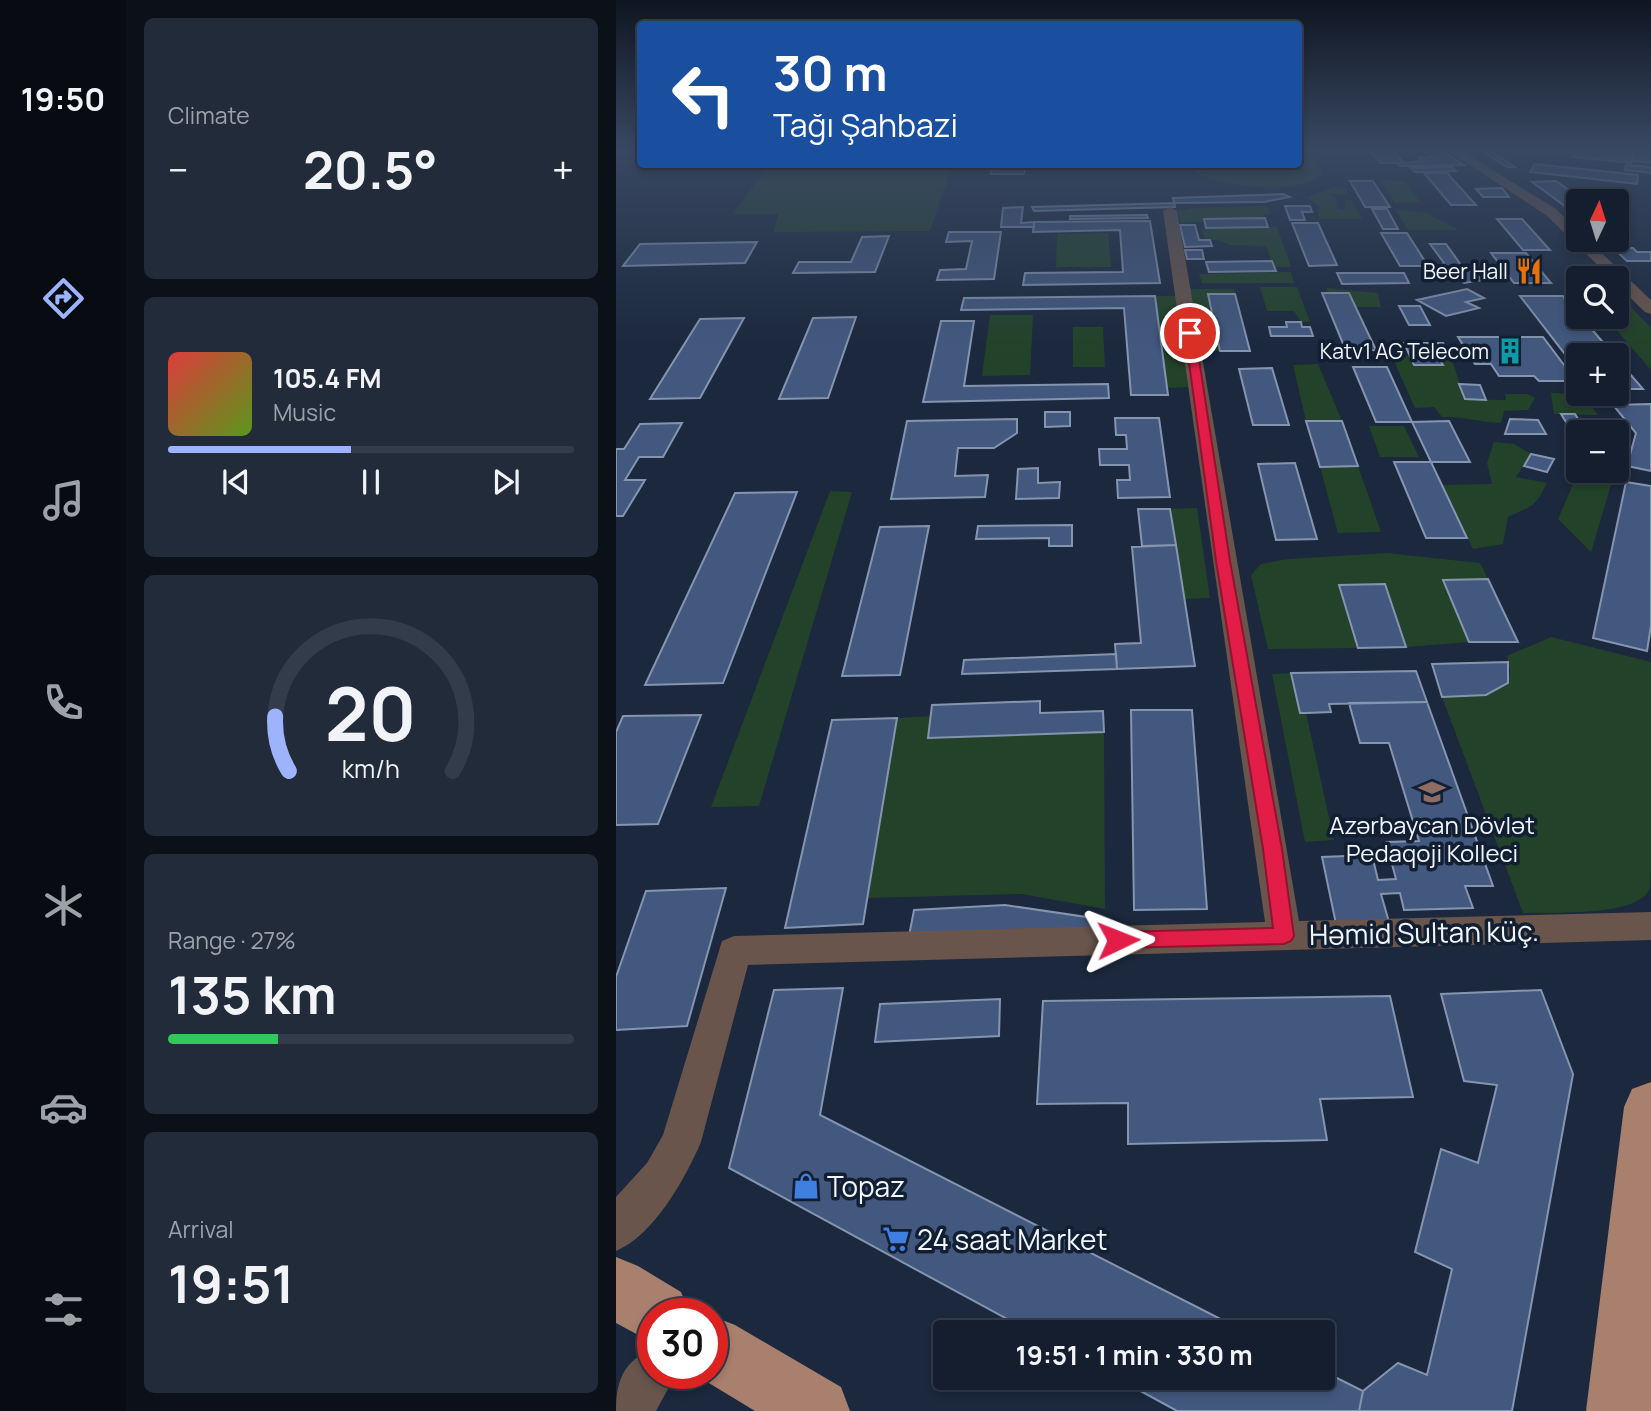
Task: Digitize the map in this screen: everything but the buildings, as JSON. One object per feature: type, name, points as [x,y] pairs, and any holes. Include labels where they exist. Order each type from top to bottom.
[{"type":"main road","points":[[1619,1411],[1651,1107]]},
{"type":"main road","points":[[616,1288],[637,1301]]},
{"type":"main road","points":[[728,1358],[817,1411]]},
{"type":"street","points":[[1171,216],[1284,936]]},
{"type":"street","points":[[1592,252],[1651,309]]},
{"type":"street","points":[[1606,265],[1640,277]]},
{"type":"street","name":"Həmid Sultan küç.","points":[[616,1229],[662,1177],[681,1142],[734,951],[1651,926]]},
{"type":"street","points":[[628,1411],[642,1389]]},
{"type":"green space","points":[[778,216],[935,216],[930,231],[774,232]]},
{"type":"green space","points":[[1179,216],[1264,216],[1265,218],[1181,223]]},
{"type":"green space","points":[[1319,216],[1360,216],[1362,219],[1320,219]]},
{"type":"green space","points":[[1399,216],[1432,216],[1459,230],[1408,230]]},
{"type":"green space","points":[[1277,227],[1291,267],[1274,267],[1266,246],[1230,245],[1218,240],[1205,240],[1202,229]]},
{"type":"green space","points":[[1108,233],[1111,267],[1056,267],[1057,234]]},
{"type":"green space","points":[[1291,272],[1294,283],[1202,283],[1199,274]]},
{"type":"green space","points":[[1260,287],[1297,287],[1310,322],[1301,322],[1294,311],[1267,311]]},
{"type":"green space","points":[[1326,288],[1378,293],[1381,307],[1355,307],[1349,293],[1328,293]]},
{"type":"green space","points":[[1190,289],[1234,289],[1235,294],[1208,294],[1220,351],[1201,351]]},
{"type":"green space","points":[[1155,296],[1176,296],[1188,387],[1167,388]]},
{"type":"green space","points":[[1629,305],[1651,328],[1651,370],[1616,329],[1629,329]]},
{"type":"green space","points":[[990,315],[1033,315],[1030,375],[982,376]]},
{"type":"green space","points":[[1073,327],[1103,327],[1105,367],[1073,367]]},
{"type":"green space","points":[[1410,355],[1415,365],[1442,365],[1438,357],[1451,357],[1465,399],[1506,400],[1505,394],[1527,394],[1535,398],[1528,410],[1504,411],[1501,423],[1442,417],[1434,407],[1415,408],[1394,361]]},
{"type":"green space","points":[[1318,364],[1342,421],[1306,421],[1293,365]]},
{"type":"green space","points":[[1551,393],[1566,393],[1566,406],[1591,406],[1598,415],[1554,414]]},
{"type":"green space","points":[[1369,426],[1404,426],[1419,457],[1380,457]]},
{"type":"green space","points":[[1494,442],[1514,444],[1531,454],[1516,477],[1547,483],[1532,505],[1508,517],[1503,544],[1473,549],[1442,485],[1492,484],[1487,463]]},
{"type":"green space","points":[[1358,466],[1381,532],[1338,533],[1320,467]]},
{"type":"green space","points":[[1574,483],[1612,483],[1591,552],[1558,519]]},
{"type":"green space","points":[[830,491],[852,492],[759,806],[711,807]]},
{"type":"green space","points":[[1197,508],[1210,598],[1184,599],[1170,509]]},
{"type":"green space","points":[[1387,553],[1480,563],[1488,579],[1444,580],[1469,642],[1406,647],[1385,584],[1340,584],[1358,648],[1268,649],[1251,575],[1261,564],[1288,559]]},
{"type":"green space","points":[[1551,637],[1651,662],[1651,874],[1649,890],[1641,899],[1628,905],[1591,911],[1523,913],[1442,697],[1486,695],[1508,683],[1510,671],[1507,656]]},
{"type":"green space","points":[[1291,673],[1299,713],[1306,713],[1334,840],[1305,842],[1272,674]]},
{"type":"green space","points":[[931,716],[929,738],[1104,732],[1105,909],[1022,894],[867,898],[897,718]]},
{"type":"place","name":"Beer Hall","points":[[1529,271]]},
{"type":"place","name":"Katv1 AG Telecom","points":[[1510,351]]},
{"type":"place","name":"Azərbaycan Dövlət Pedaqoji Kolleci","points":[[1432,792]]},
{"type":"place","name":"Topaz","points":[[806,1186]]},
{"type":"place","name":"24 saat Market","points":[[896,1239]]},
{"type":"route","points":[[1118,940],[1284,936],[1272,849],[1223,561],[1190,333]]}]
